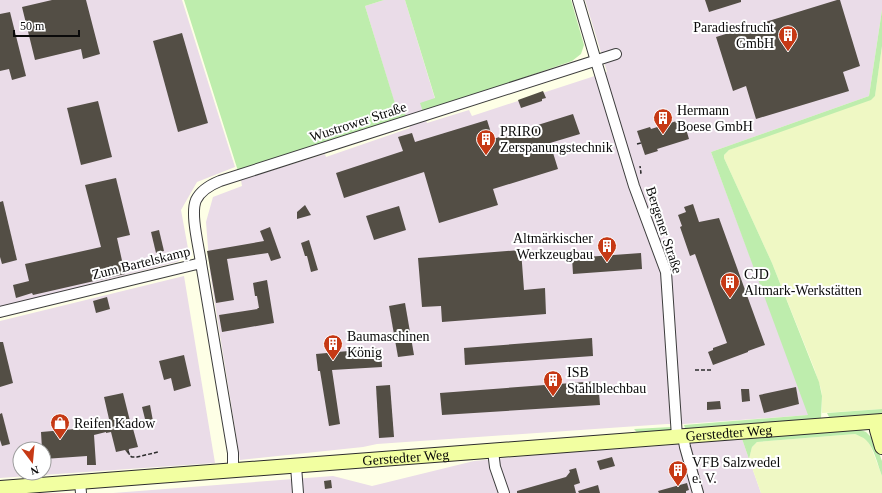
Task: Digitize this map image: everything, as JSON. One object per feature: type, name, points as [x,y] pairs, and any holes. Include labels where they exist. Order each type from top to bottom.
[{"type":"street","name":"Bergener Straße","points":[[578,0],[634,186],[666,272],[680,437],[685,447],[698,493]]},
{"type":"street","name":"Wustrower Straße","points":[[201,263],[195,224],[194,205],[200,194],[212,184],[616,54]]},
{"type":"street","name":"Zum Bartelskamp","points":[[0,312],[201,263],[233,453],[233,471]]},
{"type":"street","name":"Gerstedter Weg","points":[[0,488],[80,487],[233,471],[879,422]]},
{"type":"street","points":[[879,422],[877,430],[882,447]]},
{"type":"street","points":[[493,451],[495,467],[504,493]]},
{"type":"street","points":[[296,466],[298,493]]},
{"type":"path","points":[[637,144],[641,143]]},
{"type":"path","points":[[640,166],[642,171]]},
{"type":"path","points":[[695,370],[711,370]]},
{"type":"path","points":[[128,451],[130,456],[134,457],[158,452]]},
{"type":"shaded area","points":[[0,0],[182,0],[235,167],[197,182],[181,210],[189,254],[177,262],[0,307]]},
{"type":"shaded area","points":[[384,0],[405,0],[435,99],[423,112],[427,123],[469,110],[472,116],[607,72],[585,0],[882,0],[882,10],[869,96],[711,152],[809,415],[377,444],[363,447],[240,460],[210,273],[206,222],[213,197],[242,186],[241,180],[325,154],[326,157],[410,128],[406,117],[397,111],[365,6]]},
{"type":"shaded area","points":[[184,276],[215,463],[52,474],[52,441],[12,441],[12,477],[0,478],[0,321]]},
{"type":"shaded area","points":[[741,436],[761,493],[113,493],[333,476],[372,486],[474,461],[673,445]]},
{"type":"green space","points":[[184,0],[384,0],[365,6],[397,110],[404,108],[406,117],[238,171]]},
{"type":"green space","points":[[405,0],[571,0],[584,45],[581,54],[572,61],[423,112],[420,103],[435,98]]},
{"type":"green space","points":[[882,10],[882,46],[875,96],[871,100],[729,150],[724,155],[724,158],[772,263],[819,382],[822,396],[821,419],[688,430],[684,425],[808,415],[711,152],[869,96]]},
{"type":"green space","points":[[882,46],[882,409],[822,413],[821,389],[814,368],[772,263],[724,158],[724,155],[729,150],[875,96]]},
{"type":"green space","points":[[882,409],[882,417],[832,420],[827,413]]},
{"type":"green space","points":[[671,427],[670,430],[640,436],[634,429]]},
{"type":"green space","points":[[858,429],[866,432],[872,438],[877,447],[882,461],[882,476],[874,452],[869,443],[864,438],[855,434],[757,442],[752,447],[749,459],[741,436]]},
{"type":"green space","points":[[855,434],[862,436],[867,440],[871,447],[882,476],[882,493],[761,493],[749,459],[752,447],[757,442]]},
{"type":"building","points":[[52,0],[86,0],[100,54],[83,59],[81,49],[35,60],[22,7]]},
{"type":"building","points":[[705,0],[741,0],[741,2],[709,12]]},
{"type":"building","name":"Paradiesfrucht GmbH","points":[[840,0],[860,66],[843,72],[849,91],[756,119],[746,86],[733,91],[716,37]]},
{"type":"building","points":[[10,12],[26,76],[12,80],[9,69],[0,71],[0,14]]},
{"type":"building","points":[[182,33],[208,123],[178,132],[153,41]]},
{"type":"building","points":[[543,91],[546,98],[542,99],[542,101],[521,108],[518,100]]},
{"type":"building","points":[[98,101],[112,157],[81,165],[67,108]]},
{"type":"building","name":"PRIRO Zerspanungstechnik","points":[[573,114],[580,134],[550,143],[558,169],[493,189],[498,205],[439,223],[424,172],[344,198],[336,173],[403,151],[398,137],[412,133],[415,142],[487,120],[493,139]]},
{"type":"building","name":"Hermann Boese GmbH","points":[[683,119],[689,139],[657,149],[658,151],[645,155],[637,131],[650,127],[651,129]]},
{"type":"building","points":[[116,178],[130,235],[117,238],[125,274],[33,295],[32,293],[16,298],[13,285],[29,281],[25,264],[101,247],[85,185]]},
{"type":"building","points":[[3,201],[17,260],[2,264],[0,257],[0,202]]},
{"type":"building","name":"CJD Altmark-Werkstätten","points":[[693,204],[699,222],[719,218],[765,345],[713,365],[708,352],[713,350],[713,348],[727,343],[695,254],[690,256],[680,227],[682,226],[678,215],[686,212],[684,207]]},
{"type":"building","points":[[305,205],[311,215],[297,219],[297,212]]},
{"type":"building","points":[[399,206],[406,230],[374,240],[366,216]]},
{"type":"building","points":[[270,227],[281,258],[271,261],[268,253],[227,259],[234,300],[216,303],[207,251],[264,241],[260,231]]},
{"type":"building","points":[[159,230],[164,251],[156,253],[151,232]]},
{"type":"building","points":[[309,240],[318,270],[311,272],[307,256],[305,256],[301,243]]},
{"type":"building","points":[[521,250],[524,290],[545,288],[546,314],[442,322],[441,306],[422,307],[418,258]]},
{"type":"building","name":"Altmärkischer Werkzeugbau","points":[[641,253],[642,269],[573,274],[572,258]]},
{"type":"building","points":[[267,280],[274,323],[222,332],[219,315],[258,309],[257,296],[255,296],[253,283]]},
{"type":"building","points":[[107,297],[110,309],[96,313],[93,301]]},
{"type":"building","points":[[405,303],[414,355],[398,357],[389,306]]},
{"type":"building","points":[[592,338],[593,356],[465,365],[464,348]]},
{"type":"building","points":[[0,342],[3,342],[13,383],[0,387]]},
{"type":"building","points":[[381,348],[382,367],[332,370],[340,424],[329,426],[316,354]]},
{"type":"building","points":[[184,355],[191,386],[174,391],[171,378],[164,380],[159,361]]},
{"type":"building","points":[[598,381],[600,405],[442,415],[440,393]]},
{"type":"building","points":[[390,385],[394,437],[379,438],[376,386]]},
{"type":"building","points":[[796,387],[799,404],[764,413],[759,395]]},
{"type":"building","points":[[741,389],[749,389],[750,401],[742,402]]},
{"type":"building","points":[[123,393],[138,447],[129,449],[128,454],[125,450],[116,452],[111,432],[106,432],[94,435],[96,465],[87,465],[87,456],[52,458],[52,441],[42,441],[41,432],[98,427],[96,422],[109,419],[104,397]]},
{"type":"building","points":[[720,401],[721,409],[707,410],[707,402]]},
{"type":"building","points":[[150,405],[153,421],[146,423],[142,407]]},
{"type":"building","points":[[2,413],[10,444],[2,446],[0,440],[0,414]]},
{"type":"building","points":[[612,457],[615,466],[600,470],[597,461]]},
{"type":"building","points":[[576,468],[580,483],[574,485],[576,493],[517,493],[517,491],[566,477],[570,472],[569,470]]},
{"type":"building","points":[[331,480],[332,488],[325,489],[324,481]]},
{"type":"building","name":"VFB Salzwedel e. V.","points":[[687,483],[689,490],[686,491],[686,493],[659,493],[658,491]]},
{"type":"building","points":[[598,485],[600,493],[579,493],[578,491]]},
{"type":"place","name":"Paradiesfrucht GmbH","points":[[788,52]]},
{"type":"place","name":"Hermann Boese GmbH","points":[[663,135]]},
{"type":"place","name":"PRIRO Zerspanungstechnik","points":[[486,156]]},
{"type":"place","name":"Altmärkischer Werkzeugbau","points":[[607,263]]},
{"type":"place","name":"CJD Altmark-Werkstätten","points":[[730,299]]},
{"type":"place","name":"Baumaschinen König","points":[[333,361]]},
{"type":"place","name":"ISB Stahlblechbau","points":[[553,397]]},
{"type":"place","name":"Reifen Kadow","points":[[60,440]]},
{"type":"place","name":"VFB Salzwedel e. V.","points":[[678,487]]}]
